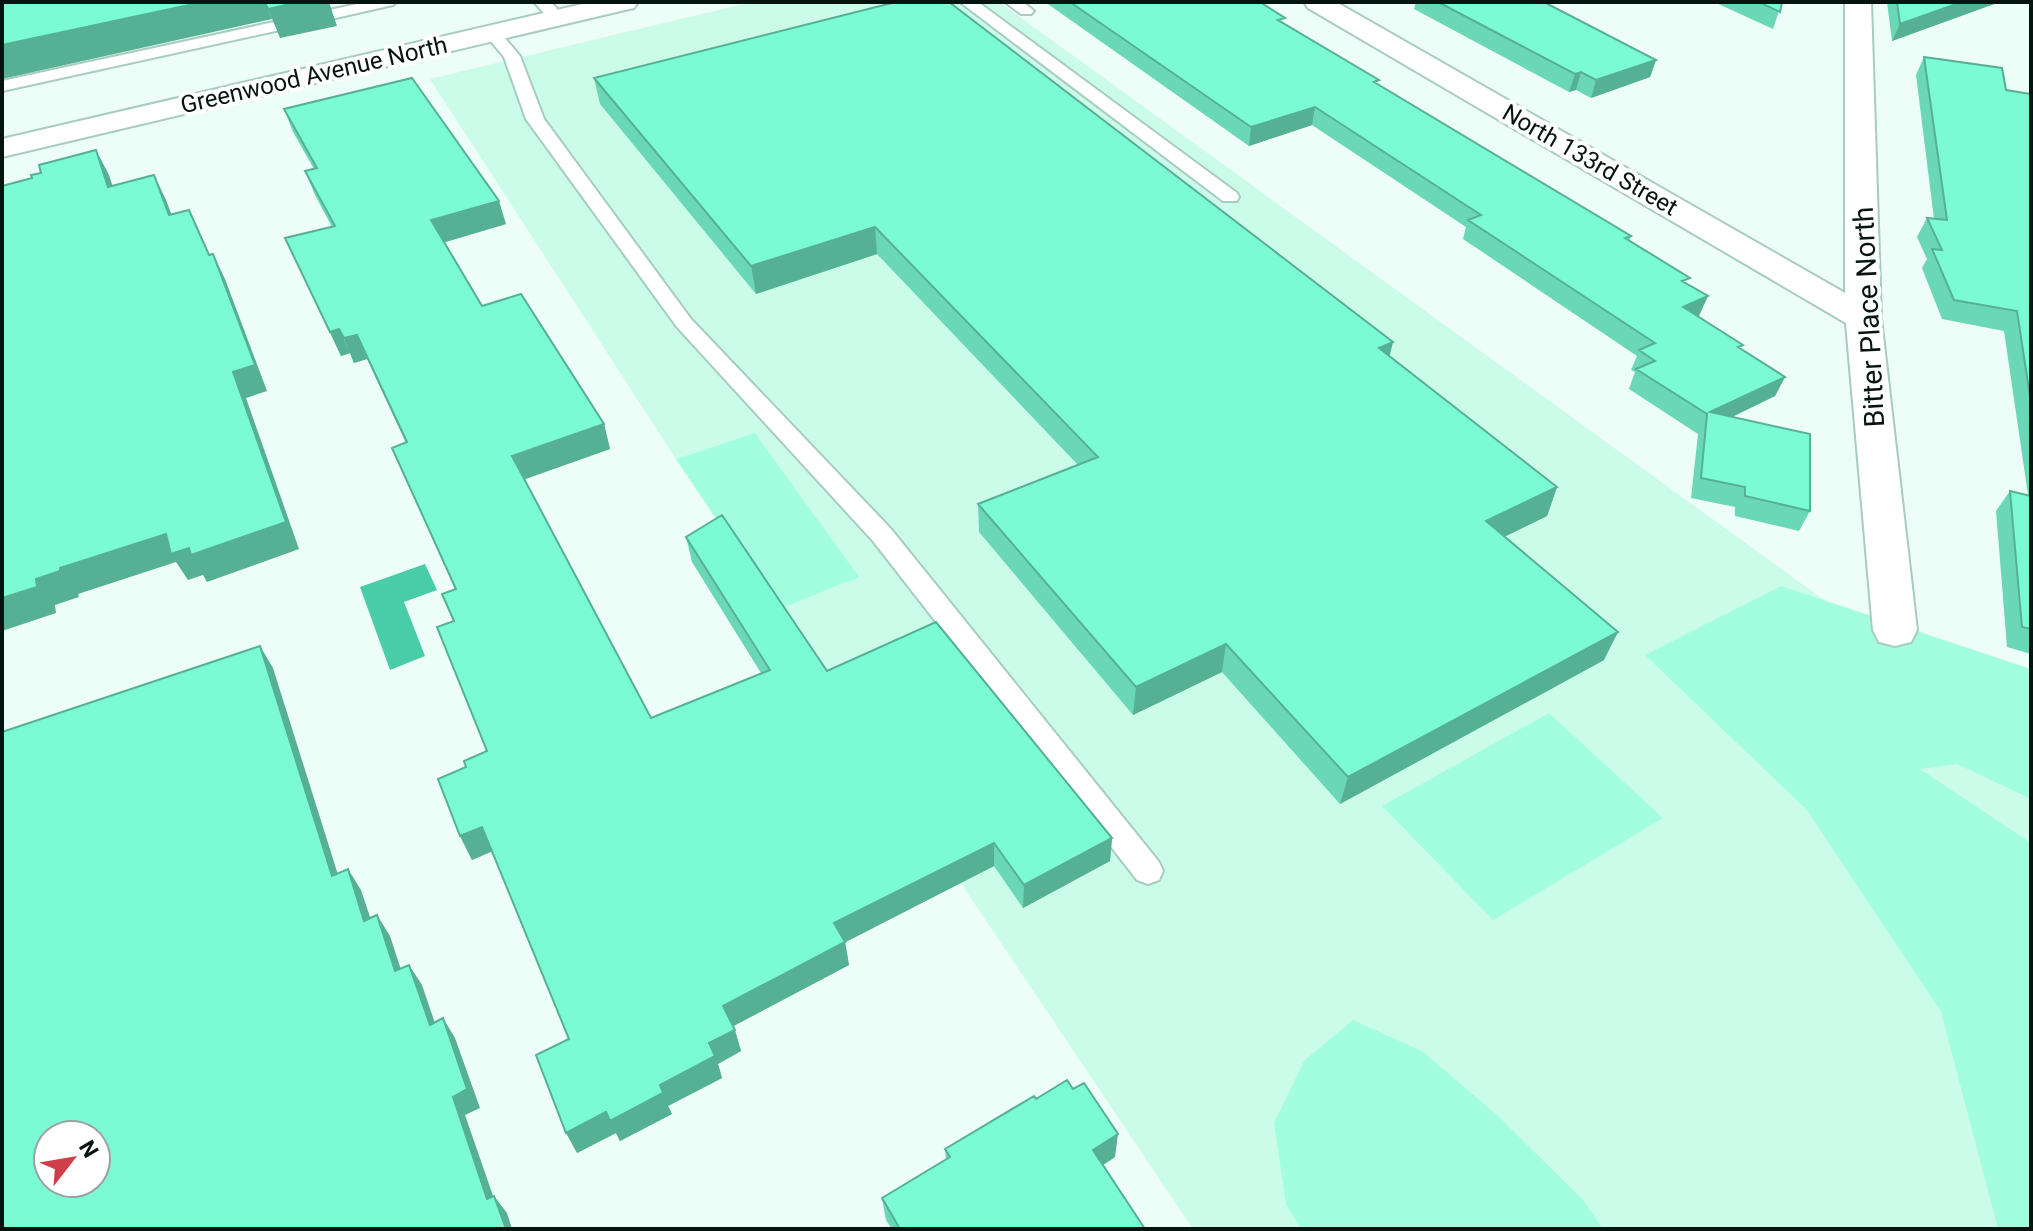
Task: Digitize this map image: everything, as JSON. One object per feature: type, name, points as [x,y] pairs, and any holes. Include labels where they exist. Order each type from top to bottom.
[{"type":"street","name":"Greenwood Avenue North","points":[[2,148],[492,33],[550,10],[625,2]]},
{"type":"street","name":"North 133rd Street","points":[[1317,2],[1863,318]]},
{"type":"street","name":"Bitter Place North","points":[[1858,2],[1863,318],[1895,630]]},
{"type":"lane","points":[[331,14],[388,2]]},
{"type":"lane","points":[[968,2],[1230,197]]},
{"type":"lane","points":[[2,86],[274,27]]},
{"type":"lane","points":[[492,33],[512,56],[535,119],[684,323],[882,535],[1148,871]]},
{"type":"shaded area","points":[[752,2],[999,2],[1831,605],[2031,687],[2031,1229],[1193,1229],[676,459],[430,79]]},
{"type":"shaded area","points":[[755,433],[859,577],[777,610],[676,459]]},
{"type":"shaded area","points":[[425,564],[437,590],[404,602],[425,656],[390,670],[360,587]]},
{"type":"shaded area","points":[[1781,586],[2031,669],[2031,799],[1957,764],[1920,769],[2031,843],[2031,1229],[1998,1229],[1941,1012],[1807,810],[1645,655]]},
{"type":"shaded area","points":[[1549,713],[1663,818],[1493,920],[1382,806]]},
{"type":"shaded area","points":[[1353,1020],[1422,1051],[1497,1115],[1583,1200],[1603,1229],[1301,1229],[1286,1204],[1274,1123],[1304,1061]]},
{"type":"building","points":[[2,2],[203,2],[2,45]]},
{"type":"building","points":[[268,2],[299,2],[268,9]]},
{"type":"building","points":[[896,2],[949,2],[1393,342],[1379,348],[1557,487],[1486,521],[1618,632],[1348,777],[1226,644],[1136,687],[978,504],[1098,457],[875,227],[751,266],[594,78]]},
{"type":"building","points":[[1070,2],[1260,2],[1285,18],[1278,20],[1379,80],[1374,82],[1631,236],[1625,238],[1690,278],[1682,281],[1708,296],[1683,307],[1743,345],[1738,347],[1785,377],[1710,412],[1810,434],[1810,511],[1745,496],[1745,487],[1701,478],[1707,414],[1636,369],[1655,361],[1639,350],[1655,343],[1468,220],[1481,215],[1315,107],[1251,127]]},
{"type":"building","points":[[1438,2],[1544,2],[1656,60],[1596,80],[1581,72],[1575,74]]},
{"type":"building","points":[[1759,2],[1782,2],[1780,12]]},
{"type":"building","points":[[1897,2],[1962,2],[1900,24]]},
{"type":"building","points":[[1924,57],[2002,68],[2006,90],[2031,94],[2031,403],[2017,311],[1954,300],[1932,249],[1942,250],[1927,218],[1947,220]]},
{"type":"building","points":[[412,78],[499,201],[431,220],[482,306],[521,294],[604,424],[512,456],[651,718],[770,670],[686,537],[722,515],[827,671],[936,622],[1112,838],[1024,885],[994,843],[834,923],[845,942],[723,1006],[735,1030],[709,1043],[715,1056],[660,1085],[663,1093],[610,1121],[606,1112],[566,1133],[536,1055],[569,1039],[482,827],[460,836],[438,779],[466,767],[464,761],[487,751],[437,627],[454,621],[442,594],[456,589],[392,448],[407,442],[357,335],[344,338],[339,329],[330,332],[285,238],[335,226],[305,171],[317,168],[284,109]]},
{"type":"building","points":[[96,150],[108,187],[154,175],[169,215],[189,210],[209,255],[213,254],[255,365],[233,372],[286,522],[191,555],[189,548],[171,554],[166,534],[60,568],[60,571],[36,579],[37,587],[2,598],[2,186],[41,173],[39,165]]},
{"type":"building","points":[[2010,491],[2031,496],[2031,629],[2022,627]]},
{"type":"building","points":[[260,646],[332,876],[348,869],[364,921],[377,915],[395,971],[409,965],[430,1025],[443,1018],[467,1089],[453,1097],[487,1199],[494,1196],[506,1229],[2,1229],[2,732]]},
{"type":"building","points":[[1067,1080],[1073,1089],[1084,1083],[1118,1134],[1093,1150],[1145,1229],[900,1229],[882,1198],[950,1157],[945,1149]]}]
